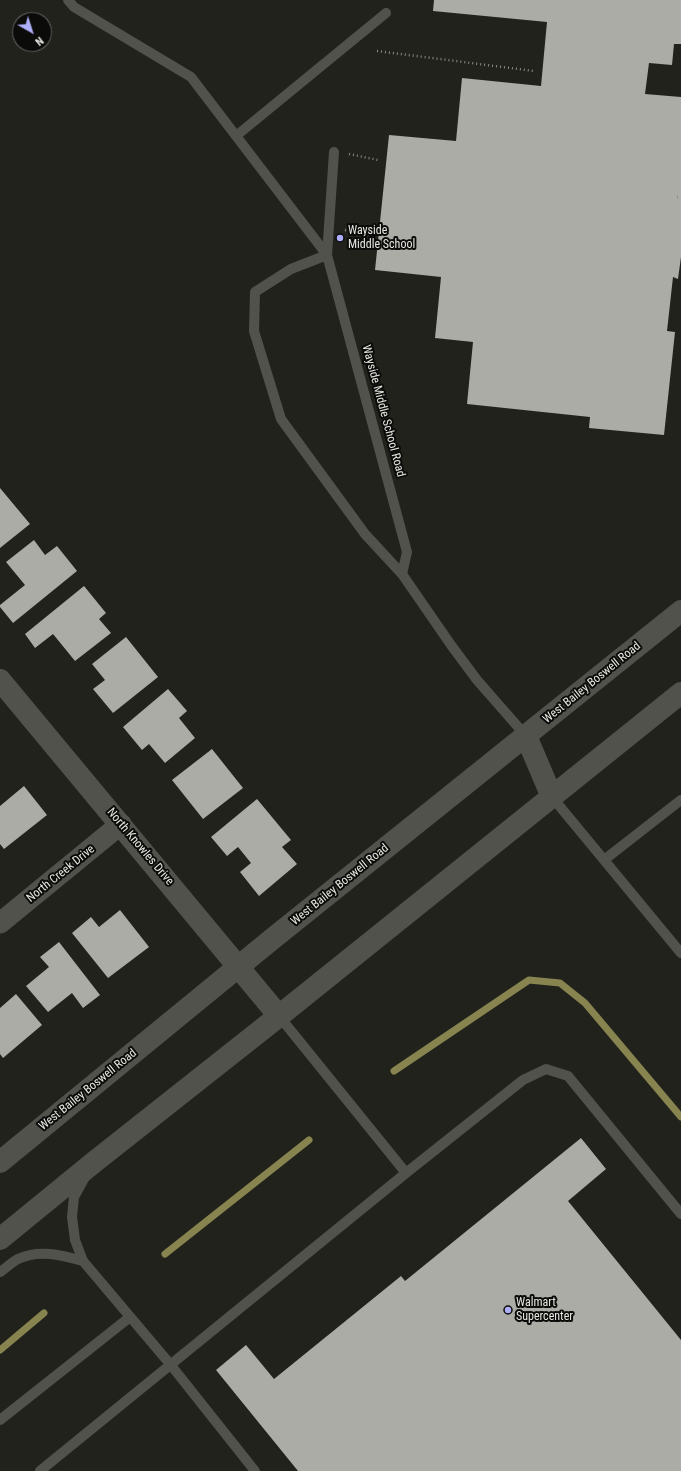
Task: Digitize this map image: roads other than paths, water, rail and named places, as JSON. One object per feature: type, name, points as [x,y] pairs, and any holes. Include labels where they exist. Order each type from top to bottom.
[{"type":"main road","name":"West Bailey Boswell Road","points":[[0,1162],[238,967],[681,611]]},
{"type":"main road","name":"North Knowles Drive","points":[[0,680],[279,1016]]},
{"type":"main road","points":[[0,1239],[681,693]]},
{"type":"main road","points":[[526,736],[552,797]]},
{"type":"street","name":"North Creek Drive","points":[[0,923],[121,824]]},
{"type":"lane","points":[[68,0],[74,7],[191,77],[327,255]]},
{"type":"lane","points":[[236,136],[386,13]]},
{"type":"lane","points":[[327,255],[334,152]]},
{"type":"lane","points":[[327,255],[291,269],[255,292],[254,331],[280,419],[365,534],[402,574],[477,680],[526,736]]},
{"type":"lane","name":"Wayside Middle School Road","points":[[327,255],[407,552],[402,574]]},
{"type":"lane","points":[[552,797],[681,953]]},
{"type":"lane","points":[[604,860],[681,800]]},
{"type":"lane","points":[[279,1016],[406,1173]]},
{"type":"lane","points":[[40,1471],[170,1364],[523,1080],[546,1069],[568,1076],[681,1214]]},
{"type":"lane","points":[[93,1163],[74,1198],[72,1217],[75,1240],[83,1261],[170,1364],[255,1471]]},
{"type":"lane","points":[[0,1272],[18,1259],[43,1253],[62,1255],[83,1261]]},
{"type":"lane","points":[[0,1420],[130,1316]]},
{"type":"waterway","points":[[394,1071],[529,980],[560,983],[585,1003],[681,1117]]},
{"type":"waterway","points":[[165,1254],[309,1140]]},
{"type":"waterway","points":[[0,1350],[44,1313]]},
{"type":"place","name":"Wayside Middle School","points":[[340,238]]},
{"type":"place","name":"Walmart Supercenter","points":[[508,1310]]}]
